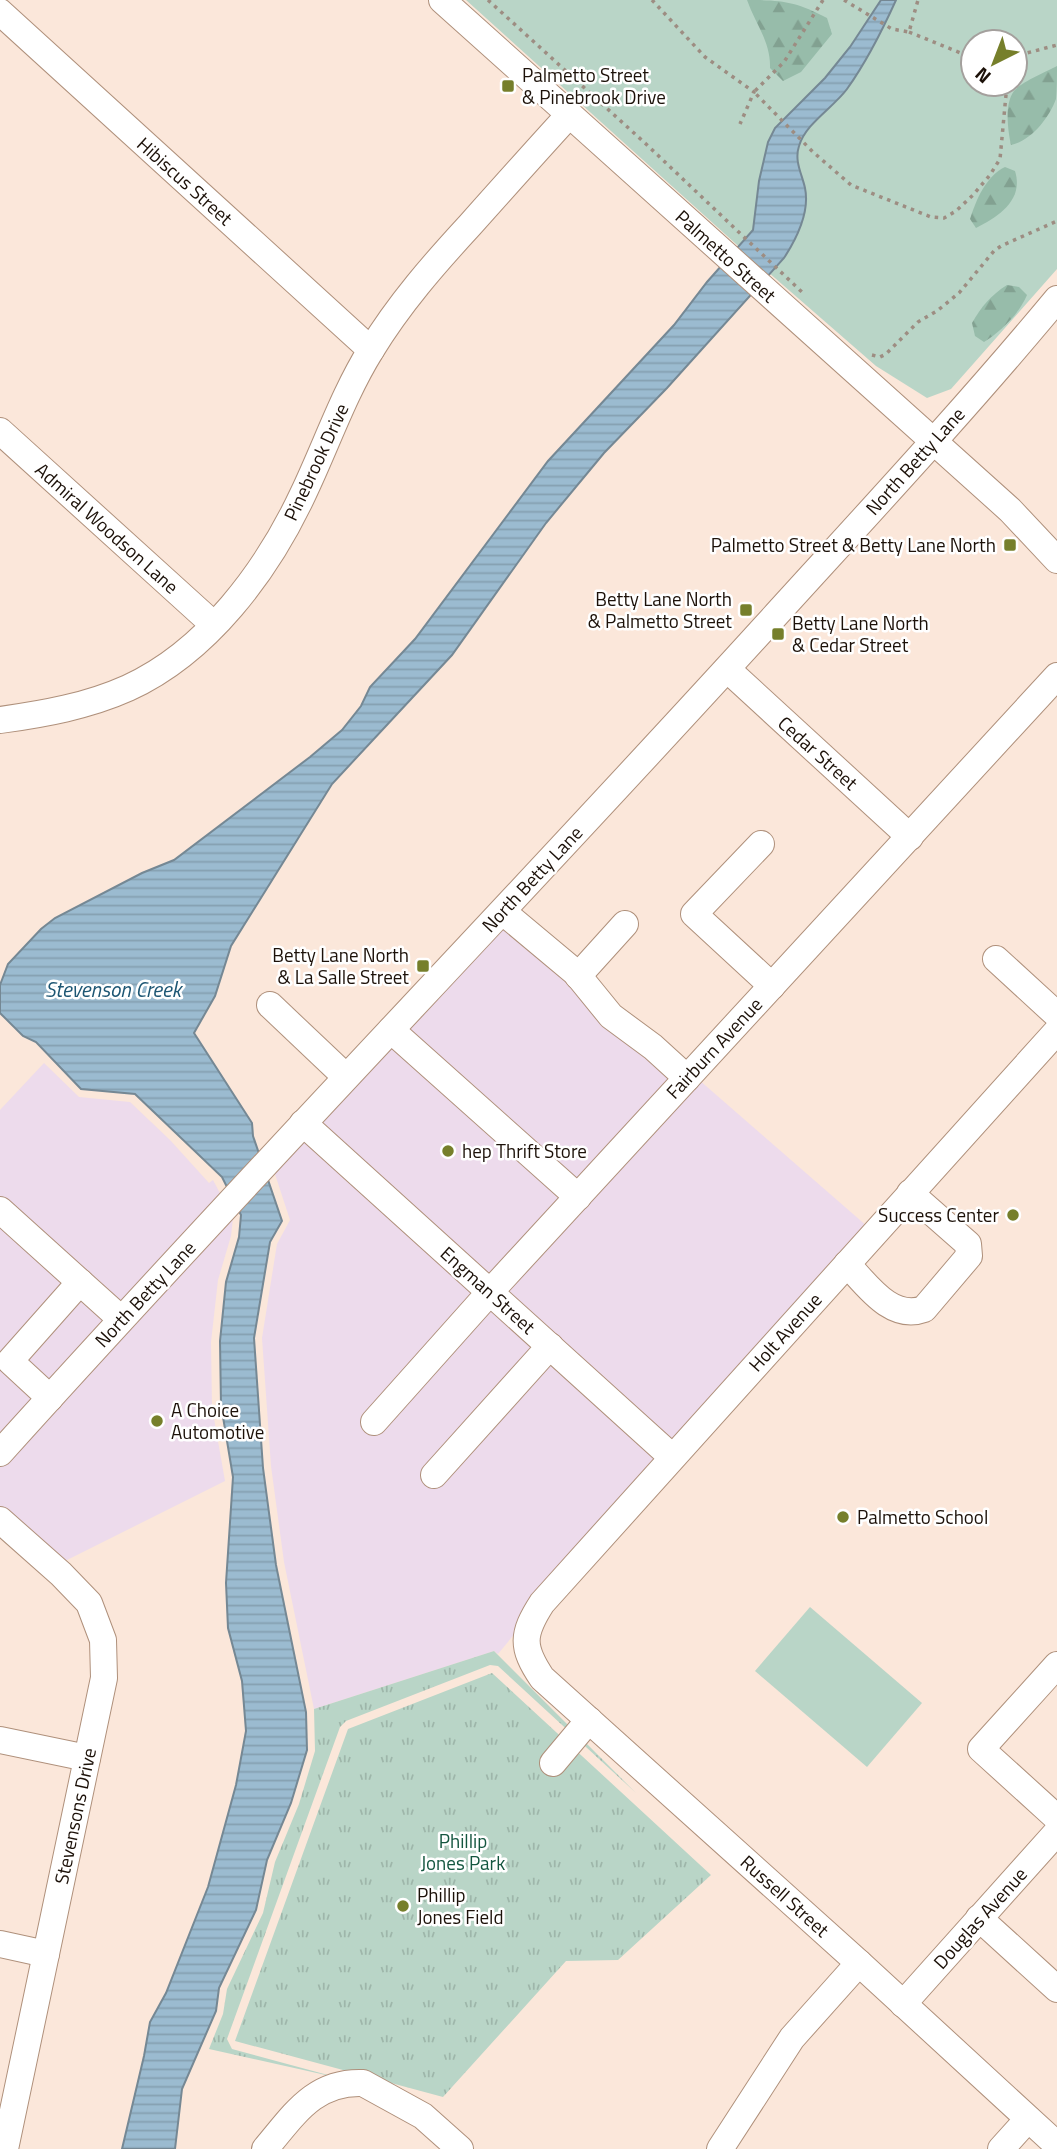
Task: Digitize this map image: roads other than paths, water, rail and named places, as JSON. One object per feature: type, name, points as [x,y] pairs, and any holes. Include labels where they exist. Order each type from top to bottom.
[{"type":"street","name":"Palmetto Street","points":[[442,0],[726,256],[769,278],[934,441],[1010,510],[1057,560]]},
{"type":"street","name":"Hibiscus Street","points":[[0,12],[371,350]]},
{"type":"street","name":"Pinebrook Drive","points":[[0,720],[39,715],[81,705],[129,688],[180,656],[215,625],[248,584],[281,535],[303,495],[346,396],[371,350],[428,272],[569,114]]},
{"type":"street","name":"North Betty Lane","points":[[1,1449],[727,669],[934,441],[1057,299]]},
{"type":"street","name":"Admiral Woodson Lane","points":[[0,431],[215,625]]},
{"type":"street","name":"Palmetto Street","points":[[1010,510],[1057,544]]},
{"type":"street","name":"Cedar Street","points":[[727,669],[910,836]]},
{"type":"street","name":"Fairburn Avenue","points":[[374,1422],[490,1292],[1057,676]]},
{"type":"street","points":[[761,844],[694,915],[772,986]]},
{"type":"street","points":[[503,912],[578,976],[611,1016],[687,1078]]},
{"type":"street","points":[[578,976],[625,924]]},
{"type":"street","points":[[996,959],[1057,1014]]},
{"type":"street","points":[[270,1005],[346,1077]]},
{"type":"street","points":[[391,1030],[578,1197]]},
{"type":"street","name":"Holt Avenue","points":[[525,1640],[530,1622],[542,1603],[1057,1031]]},
{"type":"street","name":"Engman Street","points":[[303,1123],[672,1457]]},
{"type":"street","points":[[847,1264],[892,1307],[914,1313],[924,1309],[969,1256],[968,1244],[911,1194]]},
{"type":"street","points":[[0,1210],[121,1319]]},
{"type":"street","points":[[50,1398],[5,1367],[80,1282]]},
{"type":"street","points":[[433,1475],[550,1346]]},
{"type":"street","name":"Stevensons Drive","points":[[0,1520],[61,1574],[89,1603],[103,1640],[104,1678],[5,2149]]},
{"type":"street","name":"Russell Street","points":[[525,1640],[530,1660],[542,1678],[1057,2145]]},
{"type":"street","points":[[1057,1665],[981,1749],[1057,1818]]},
{"type":"street","points":[[553,1763],[589,1720]]},
{"type":"street","points":[[0,1740],[87,1758]]},
{"type":"street","name":"Douglas Avenue","points":[[903,2004],[1057,1832]]},
{"type":"street","points":[[979,1919],[1057,1989]]},
{"type":"street","points":[[0,1944],[46,1954]]},
{"type":"street","points":[[720,2149],[792,2038],[859,1963]]},
{"type":"street","points":[[265,2149],[318,2092],[335,2085],[352,2083],[363,2083],[423,2116],[460,2149]]},
{"type":"street","points":[[1001,2149],[1028,2119]]},
{"type":"water","name":"Stevenson Creek","points":[[881,0],[896,0],[868,57],[847,89],[802,138],[798,162],[805,188],[806,206],[798,233],[784,258],[667,388],[604,453],[546,523],[452,655],[332,784],[231,946],[215,996],[194,1033],[252,1123],[253,1136],[282,1221],[270,1242],[254,1338],[263,1468],[276,1565],[306,1712],[307,1750],[291,1803],[267,1860],[256,1910],[219,1988],[216,2011],[182,2089],[175,2149],[122,2149],[150,2022],[166,1993],[208,1887],[236,1785],[246,1731],[242,1681],[228,1628],[226,1583],[233,1477],[221,1405],[220,1341],[226,1282],[239,1237],[241,1215],[222,1177],[135,1094],[81,1089],[36,1042],[23,1036],[0,1013],[0,985],[8,964],[55,918],[142,873],[174,860],[342,730],[361,706],[370,687],[415,639],[548,461],[674,325],[707,282],[753,230],[759,181],[768,142],[775,128],[825,78],[850,47]]},
{"type":"place","name":"Palmetto Street & Pinebrook Drive","points":[[508,86]]},
{"type":"place","name":"Palmetto Street & Betty Lane North","points":[[1010,545]]},
{"type":"place","name":"Betty Lane North & Palmetto Street","points":[[746,610]]},
{"type":"place","name":"Betty Lane North & Cedar Street","points":[[778,634]]},
{"type":"place","name":"Betty Lane North & La Salle Street","points":[[423,966]]},
{"type":"place","name":"hep Thrift Store","points":[[448,1151]]},
{"type":"place","name":"Success Center","points":[[1013,1215]]},
{"type":"place","name":"A Choice Automotive","points":[[157,1421]]},
{"type":"place","name":"Palmetto School","points":[[843,1517]]},
{"type":"place","name":"Phillip Jones Field","points":[[403,1906]]},
{"type":"park label","name":"Phillip Jones Park","points":[[463,1852]]}]
